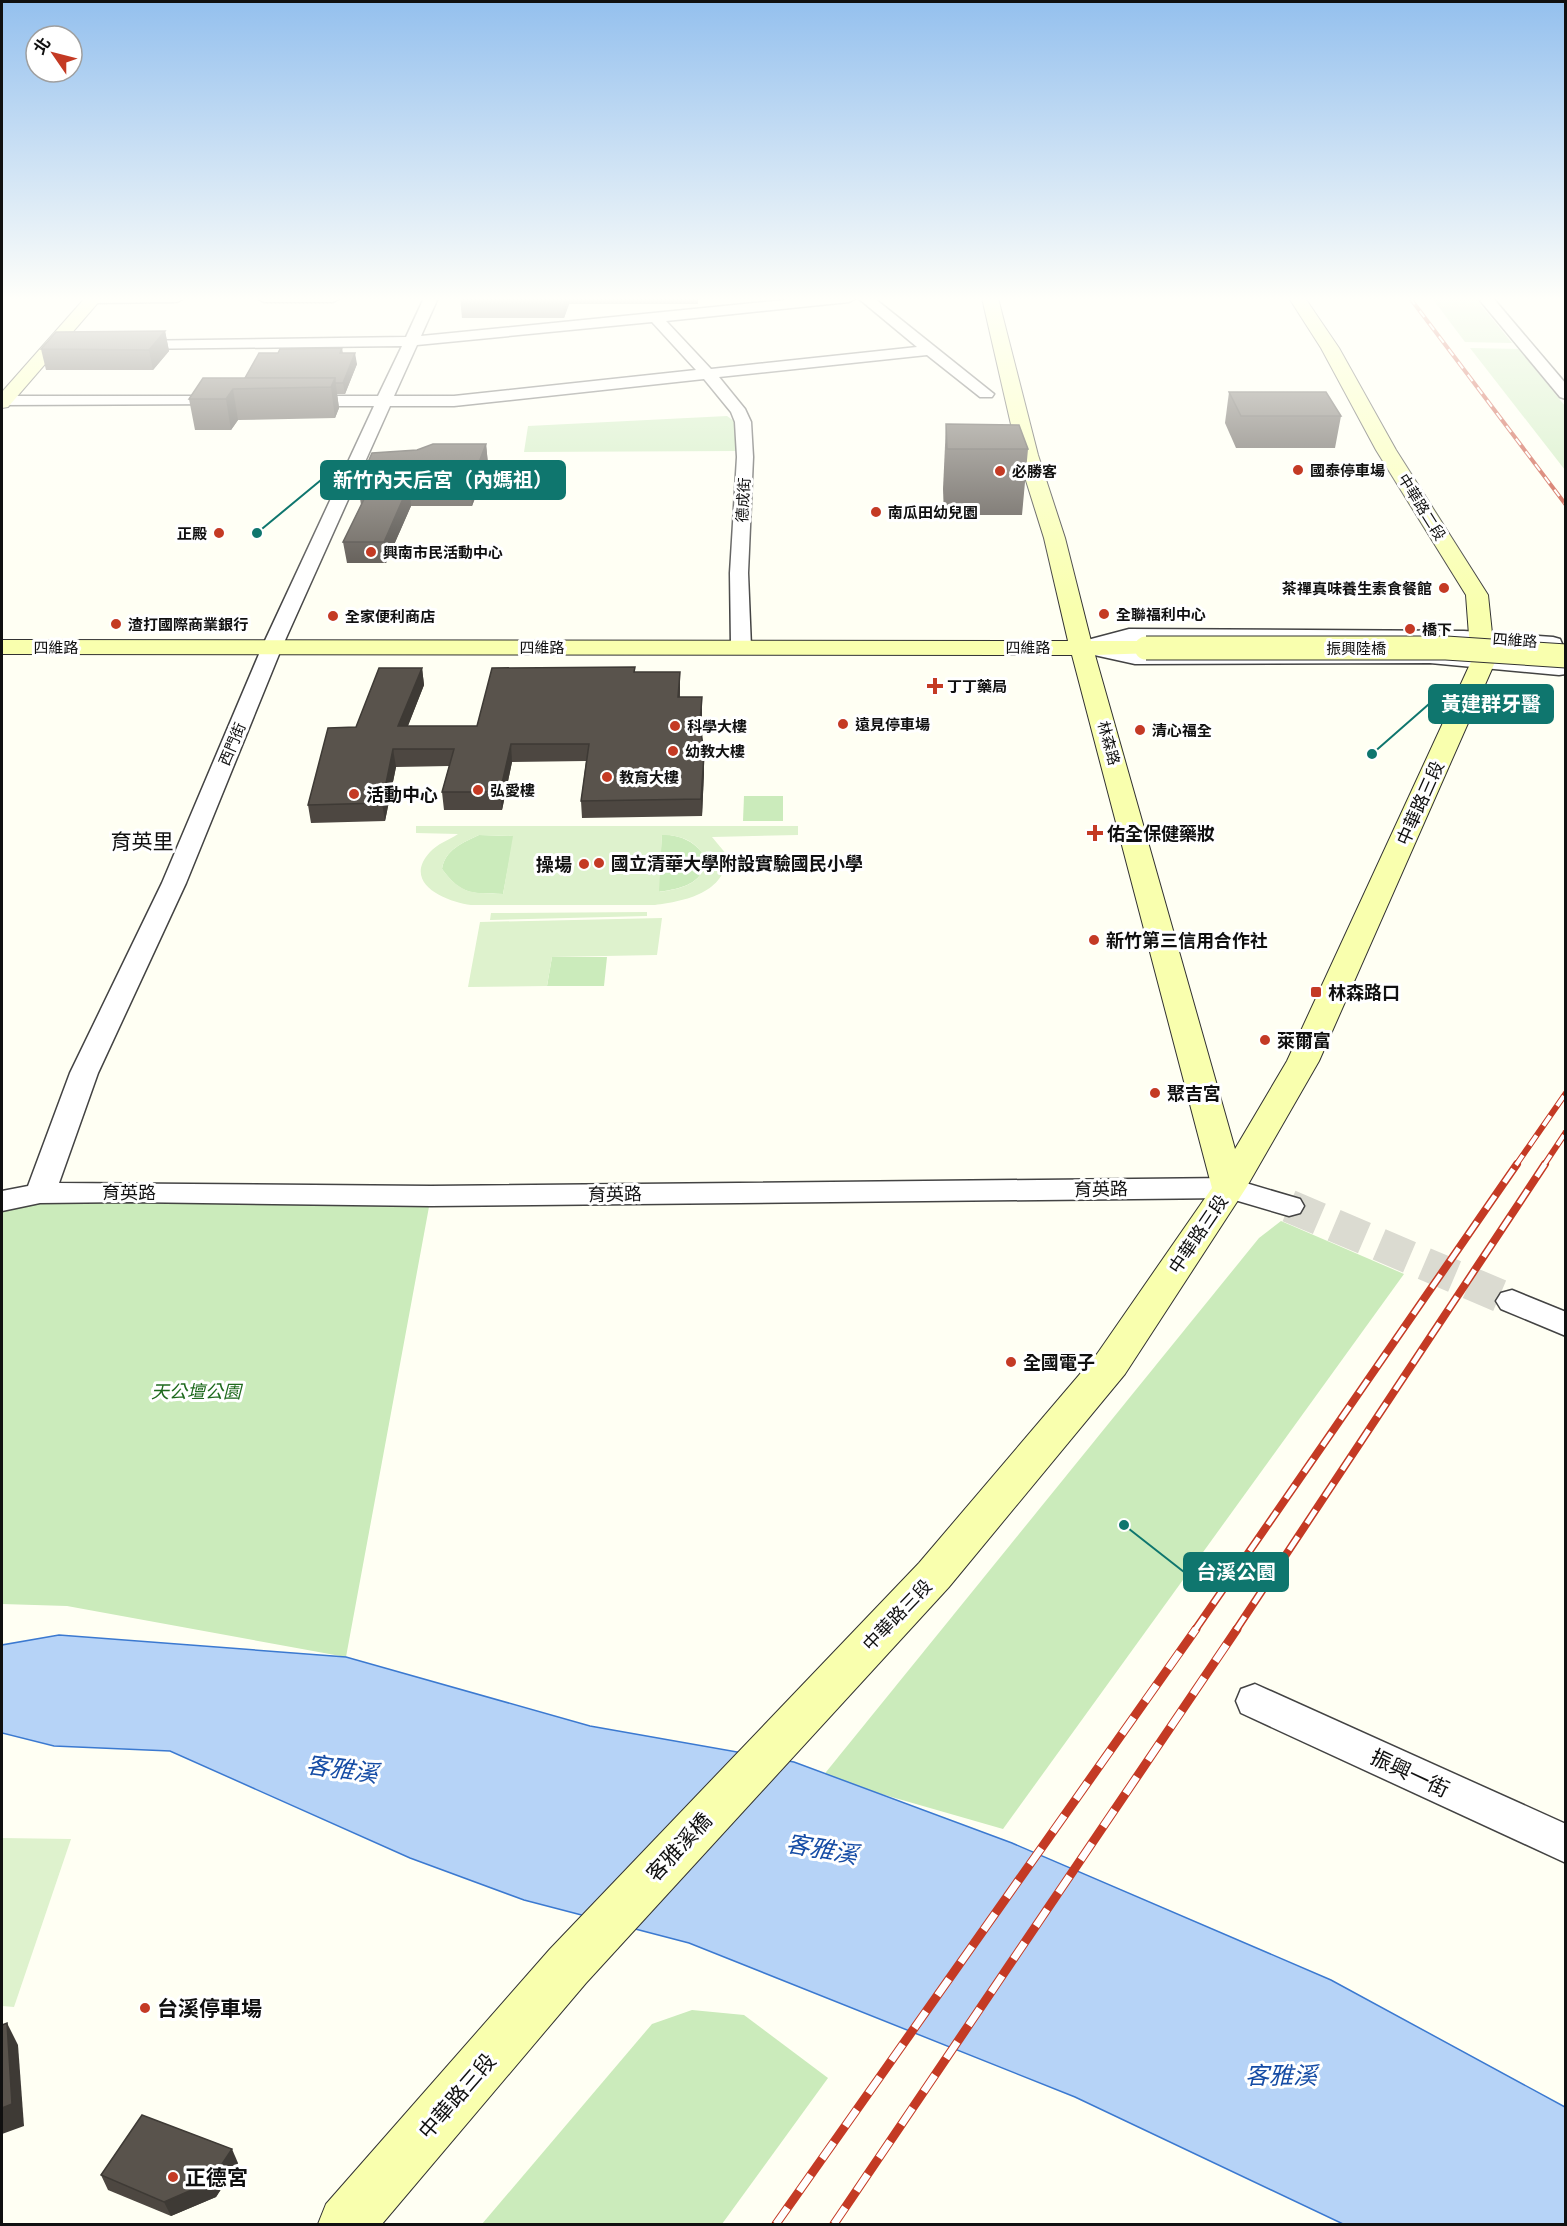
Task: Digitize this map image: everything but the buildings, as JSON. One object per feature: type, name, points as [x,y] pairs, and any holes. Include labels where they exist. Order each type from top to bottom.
[{"type":"street","points":[[2,402],[31,402]]},
{"type":"street","name":"西門街","points":[[40,1193],[84,1073],[174,883],[272,647],[384,402]]},
{"type":"street","name":"德成街","points":[[732,402],[743,422],[745,457],[739,573],[741,647]]},
{"type":"street","name":"林森路","points":[[1016,402],[1028,457],[1058,546],[1065,588],[1083,647],[1229,1188]]},
{"type":"street","name":"中華路二段","points":[[1360,402],[1386,450],[1477,596],[1483,650]]},
{"type":"street","name":"四維路","points":[[2,647],[1146,648]]},
{"type":"street","name":"四維路","points":[[1083,647],[1135,658],[1430,657],[1483,650]]},
{"type":"street","name":"振興陸橋","points":[[1146,648],[1446,648],[1566,656]]},
{"type":"street","name":"中華路三段","points":[[790,1727],[934,1575],[1111,1364],[1229,1188],[1303,1061],[1483,650]]},
{"type":"street","points":[[1209,1113],[1236,1130],[1250,1129],[1272,1113]]},
{"type":"street","name":"育英路","points":[[2,1201],[40,1193],[131,1192],[443,1196],[1229,1188],[1290,1206]]},
{"type":"street","points":[[1512,1301],[1566,1325]]},
{"type":"street","name":"振興一街","points":[[1255,1701],[1566,1844]]},
{"type":"street","name":"客雅溪橋","points":[[568,1966],[790,1727]]},
{"type":"street","name":"中華路三段","points":[[346,2224],[568,1966]]},
{"type":"green space","points":[[1512,402],[1562,402],[1565,406],[1565,470]]},
{"type":"green space","points":[[727,416],[734,421],[738,451],[524,452],[528,426]]},
{"type":"green space","points":[[744,796],[783,796],[783,821],[743,821]]},
{"type":"green space","points":[[416,826],[798,826],[798,835],[712,837],[727,855],[725,868],[720,878],[702,893],[679,901],[655,905],[471,905],[450,900],[424,882],[421,873],[422,863],[430,852],[458,834],[416,833]],"holes":[[[479,835],[513,836],[503,894],[468,891],[456,884],[442,869],[451,852]],[[662,835],[686,840],[696,846],[704,856],[701,873],[696,879],[681,887],[659,892]]]},
{"type":"green space","points":[[662,834],[686,840],[704,855],[702,871],[696,879],[681,887],[658,892]]},
{"type":"green space","points":[[479,835],[514,836],[503,894],[475,893],[462,889],[442,869],[451,852]]},
{"type":"green space","points":[[647,912],[647,916],[490,920],[491,913]]},
{"type":"green space","points":[[662,918],[657,955],[552,957],[547,986],[468,987],[480,922]]},
{"type":"green space","points":[[552,957],[607,957],[604,986],[547,986]]},
{"type":"green space","name":"天公壇公園","points":[[40,1193],[431,1196],[346,1657],[67,1606],[2,1604],[2,1201]]},
{"type":"green space","points":[[1281,1221],[1404,1274],[1003,1829],[822,1777],[1259,1238]]},
{"type":"green space","points":[[2,1838],[71,1839],[14,2007],[2,2006]]},
{"type":"green space","points":[[692,2010],[744,2015],[828,2078],[722,2224],[482,2224],[652,2024]]},
{"type":"water","name":"客雅溪","points":[[59,1635],[346,1657],[590,1726],[794,1762],[1012,1843],[1331,1980],[1565,2107],[1565,2224],[1343,2224],[1075,2097],[689,1943],[524,1900],[410,1858],[170,1751],[54,1746],[2,1733],[2,1645]]},
{"type":"tunnel","points":[[1289,1206],[1512,1301]]},
{"type":"railway","points":[[1488,402],[1566,505]]},
{"type":"railway","points":[[1516,1165],[1566,1093]]},
{"type":"railway","points":[[1544,1165],[1566,1132]]},
{"type":"railway","points":[[1195,1630],[1517,1164]]},
{"type":"railway","points":[[1236,1630],[1545,1164]]},
{"type":"railway","points":[[776,2224],[1196,1629]]},
{"type":"railway","points":[[834,2224],[1237,1629]]},
{"type":"place","name":"國泰停車場","points":[[1298,470]]},
{"type":"place","name":"必勝客","points":[[1000,471]]},
{"type":"place","name":"南瓜田幼兒園","points":[[876,512]]},
{"type":"place","name":"正殿","points":[[219,533]]},
{"type":"place","name":"新竹內天后宮（內媽祖）","points":[[257,533]]},
{"type":"place","name":"興南市民活動中心","points":[[371,552]]},
{"type":"place","name":"茶禪真味養生素食餐館","points":[[1444,588]]},
{"type":"place","name":"全聯福利中心","points":[[1104,614]]},
{"type":"place","name":"全家便利商店","points":[[333,616]]},
{"type":"place","name":"渣打國際商業銀行","points":[[116,624]]},
{"type":"place","name":"橋下","points":[[1410,629]]},
{"type":"place","name":"丁丁藥局","points":[[935,686]]},
{"type":"place","name":"遠見停車場","points":[[843,724]]},
{"type":"place","name":"科學大樓","points":[[675,726]]},
{"type":"place","name":"清心福全","points":[[1140,730]]},
{"type":"place","name":"幼教大樓","points":[[673,751]]},
{"type":"place","name":"黃建群牙醫","points":[[1372,754]]},
{"type":"place","name":"教育大樓","points":[[607,777]]},
{"type":"place","name":"弘愛樓","points":[[478,790]]},
{"type":"place","name":"活動中心","points":[[354,794]]},
{"type":"place","name":"佑全保健藥妝","points":[[1095,833]]},
{"type":"place","name":"國立清華大學附設實驗國民小學","points":[[599,863]]},
{"type":"place","name":"操場","points":[[584,864]]},
{"type":"place","name":"新竹第三信用合作社","points":[[1094,940]]},
{"type":"place","name":"林森路口","points":[[1316,992]]},
{"type":"place","name":"萊爾富","points":[[1265,1040]]},
{"type":"place","name":"聚吉宮","points":[[1155,1093]]},
{"type":"place","name":"全國電子","points":[[1011,1362]]},
{"type":"place","name":"台溪公園","points":[[1124,1525]]},
{"type":"place","name":"台溪停車場","points":[[145,2008]]},
{"type":"place","name":"正德宮","points":[[173,2177]]},
{"type":"district","name":"育英里","points":[[142,841]]}]
